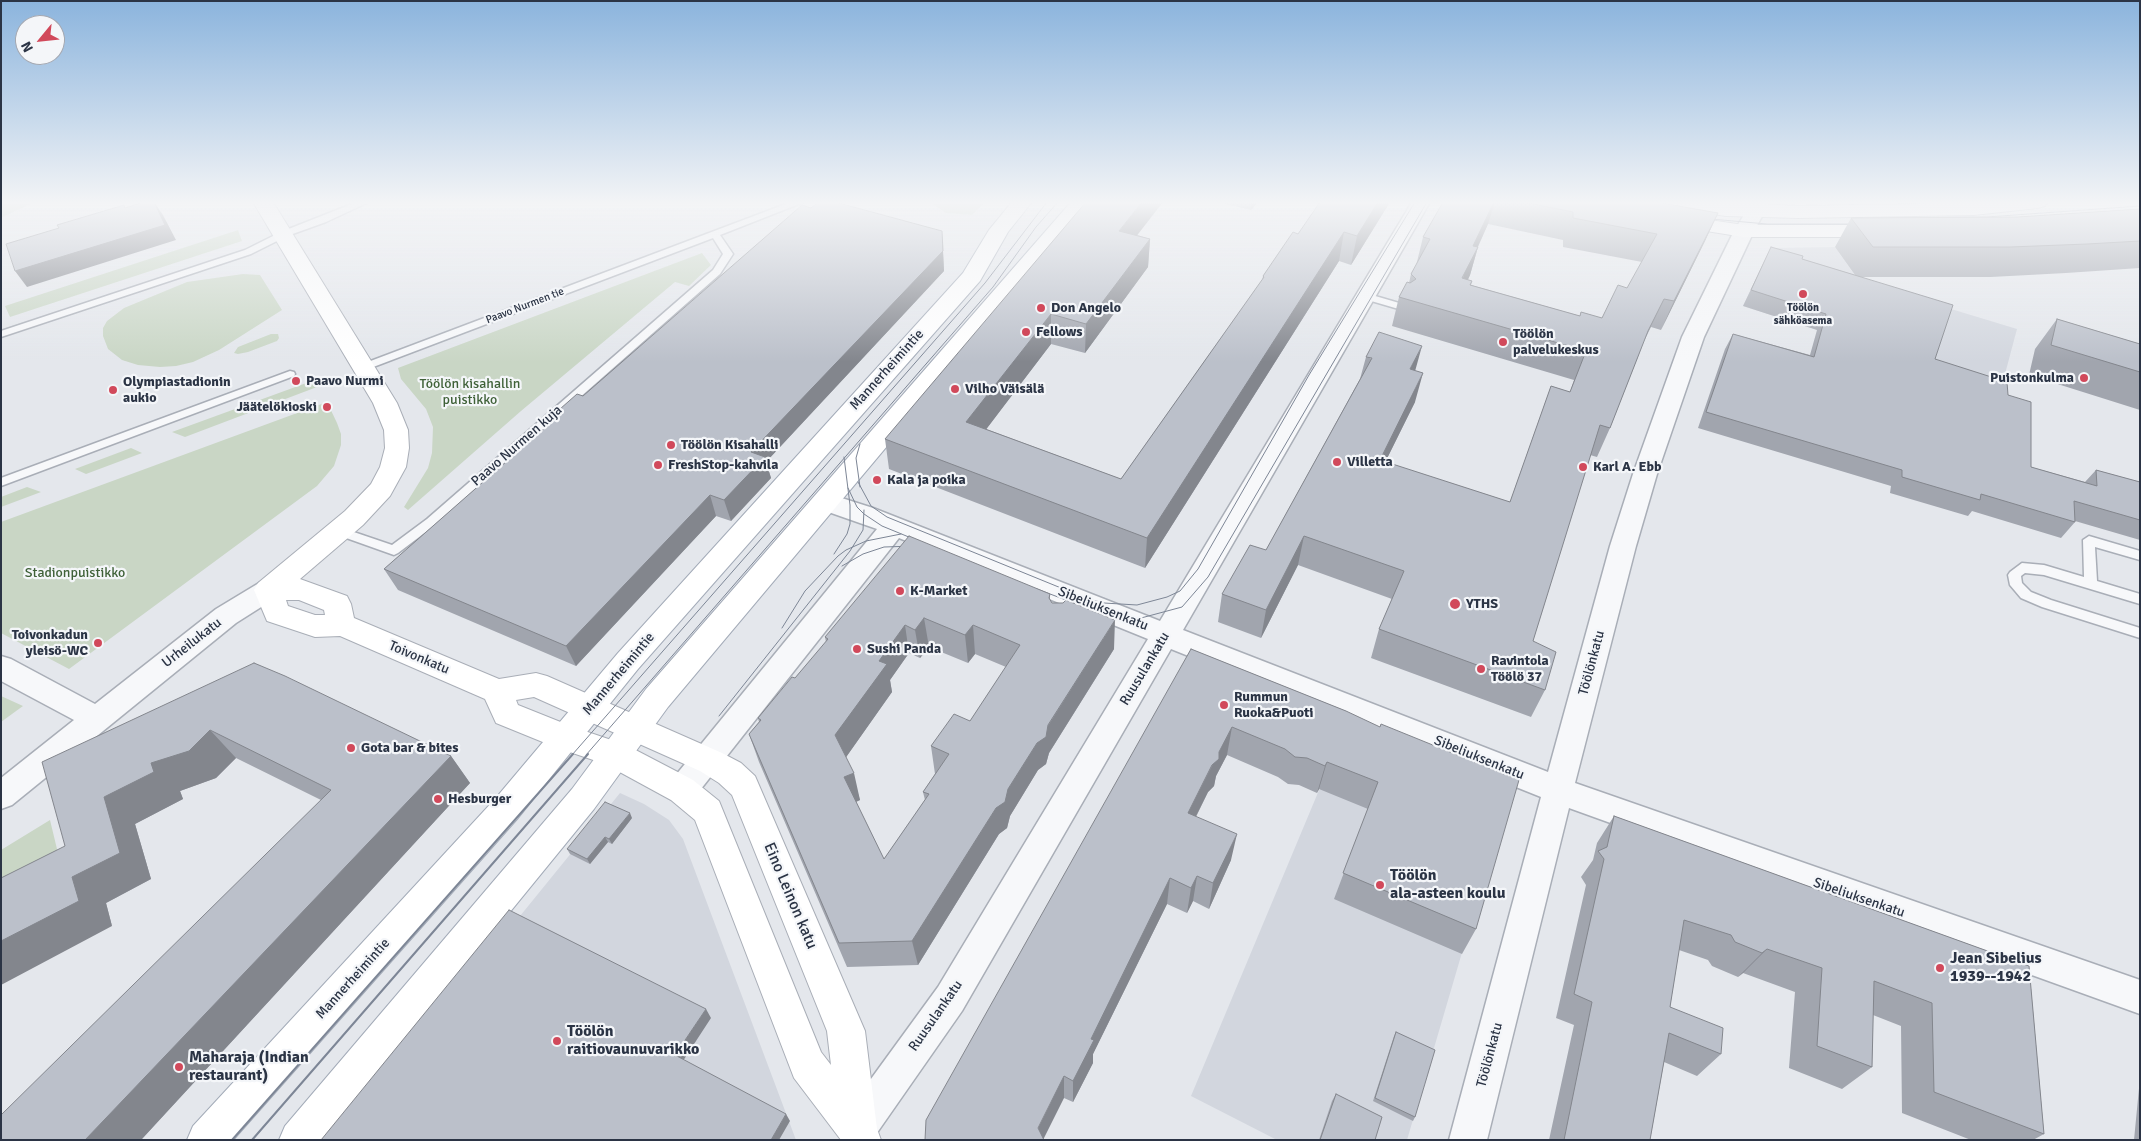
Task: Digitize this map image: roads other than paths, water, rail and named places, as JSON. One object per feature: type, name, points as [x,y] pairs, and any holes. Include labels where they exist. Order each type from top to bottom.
[{"type":"main road","points":[[297,255],[364,367]]},
{"type":"main road","name":"Mannerheimintie","points":[[207,1140],[506,809],[628,661],[972,276],[984,255]]},
{"type":"main road","points":[[299,1140],[583,799],[625,741],[761,575],[826,502],[863,456],[1036,255]]},
{"type":"main road","name":"Urheilukatu","points":[[268,590],[339,531],[381,490],[392,467],[397,448],[396,430],[385,403],[364,367]]},
{"type":"main road","name":"Toivonkatu","points":[[268,590],[277,613],[315,626],[341,625],[497,691]]},
{"type":"main road","points":[[625,741],[566,738],[507,714],[497,691],[536,685],[590,708],[625,741],[708,811],[807,1065],[856,1136]]},
{"type":"main road","name":"Eino Leinon katu","points":[[625,741],[706,760],[730,773],[744,786],[846,1031],[856,1136]]},
{"type":"street","name":"Ruusulankatu","points":[[856,1136],[950,999],[1216,552],[1389,255]]},
{"type":"street","name":"Töölönkatu","points":[[1468,1140],[1623,546],[1645,474],[1693,337],[1732,255]]},
{"type":"street","name":"Sibeliuksenkatu","points":[[826,502],[894,526],[1072,604],[1166,634],[1649,824],[2140,997]]},
{"type":"street","points":[[682,790],[894,526]]},
{"type":"street","name":"Urheilukatu","points":[[1,796],[96,718],[226,616],[268,590]]},
{"type":"street","points":[[1,667],[96,718]]},
{"type":"lane","points":[[1,334],[238,255]]},
{"type":"lane","name":"Paavo Nurmen tie","points":[[364,367],[659,255]]},
{"type":"lane","name":"Paavo Nurmen kuja","points":[[339,531],[394,550],[431,522],[717,272],[727,255]]},
{"type":"lane","points":[[1365,296],[1402,307]]},
{"type":"lane","points":[[1,482],[290,374]]},
{"type":"lane","points":[[2091,584],[2089,540],[2140,556]]},
{"type":"lane","points":[[2140,599],[2044,570],[2022,568],[2014,574],[2016,585],[2026,595],[2047,604],[2140,632]]},
{"type":"tram line","points":[[572,755],[985,283],[1006,255]]},
{"type":"tram line","points":[[844,458],[993,287],[1016,255]]},
{"type":"tram line","points":[[860,485],[871,506],[887,517],[1088,599],[1104,603],[1137,605],[1167,597],[1180,591],[1198,569],[1309,375],[1382,255]]},
{"type":"tram line","points":[[1037,589],[1100,613],[1125,617],[1141,618],[1182,607],[1208,577],[1396,255]]},
{"type":"tram line","points":[[860,444],[856,458],[860,485]]},
{"type":"tram line","points":[[586,755],[844,458]]},
{"type":"tram line","points":[[834,554],[847,534],[850,524],[850,505],[844,458]]},
{"type":"tram line","points":[[848,488],[857,507],[864,514]]},
{"type":"tram line","points":[[852,547],[863,530],[864,514]]},
{"type":"tram line","points":[[864,514],[882,526],[921,542]]},
{"type":"tram line","points":[[852,547],[866,541],[901,534]]},
{"type":"tram line","points":[[842,566],[863,554],[884,547],[915,546]]},
{"type":"tram line","points":[[719,716],[852,547]]},
{"type":"tram line","points":[[782,628],[805,591],[838,556],[852,547]]},
{"type":"tram line","points":[[232,1140],[573,754]]},
{"type":"tram line","points":[[252,1140],[588,754]]},
{"type":"place","name":"Töölön sähköasema","points":[[1803,294]]},
{"type":"place","name":"Don Angelo","points":[[1041,308]]},
{"type":"place","name":"Fellows","points":[[1026,332]]},
{"type":"place","name":"Töölön palvelukeskus","points":[[1503,342]]},
{"type":"place","name":"Puistonkulma","points":[[2084,378]]},
{"type":"place","name":"Paavo Nurmi","points":[[296,381]]},
{"type":"place","name":"Vilho Väisälä","points":[[955,389]]},
{"type":"place","name":"Olympiastadionin aukio","points":[[113,390]]},
{"type":"place","name":"Jäätelökioski","points":[[327,407]]},
{"type":"place","name":"Töölön Kisahalli","points":[[671,445]]},
{"type":"place","name":"Villetta","points":[[1337,462]]},
{"type":"place","name":"FreshStop-kahvila","points":[[658,465]]},
{"type":"place","name":"Karl A. Ebb","points":[[1583,467]]},
{"type":"place","name":"Kala ja poika","points":[[877,480]]},
{"type":"place","name":"K-Market","points":[[900,591]]},
{"type":"place","name":"YTHS","points":[[1455,604]]},
{"type":"place","name":"Toivonkadun yleisö-WC","points":[[98,643]]},
{"type":"place","name":"Sushi Panda","points":[[857,649]]},
{"type":"place","name":"Ravintola Töölö 37","points":[[1481,669]]},
{"type":"place","name":"Rummun Ruoka&Puoti","points":[[1224,705]]},
{"type":"place","name":"Gota bar & bites","points":[[351,748]]},
{"type":"place","name":"Hesburger","points":[[438,799]]},
{"type":"place","name":"Töölön ala-asteen koulu","points":[[1380,885]]},
{"type":"place","name":"Jean Sibelius 1939--1942","points":[[1940,968]]},
{"type":"place","name":"Töölön raitiovaunuvarikko","points":[[557,1041]]},
{"type":"place","name":"Maharaja (Indian restaurant)","points":[[179,1067]]},
{"type":"park label","name":"Töölön kisahallin puistikko","points":[[470,392]]},
{"type":"park label","name":"Stadionpuistikko","points":[[75,573]]}]
